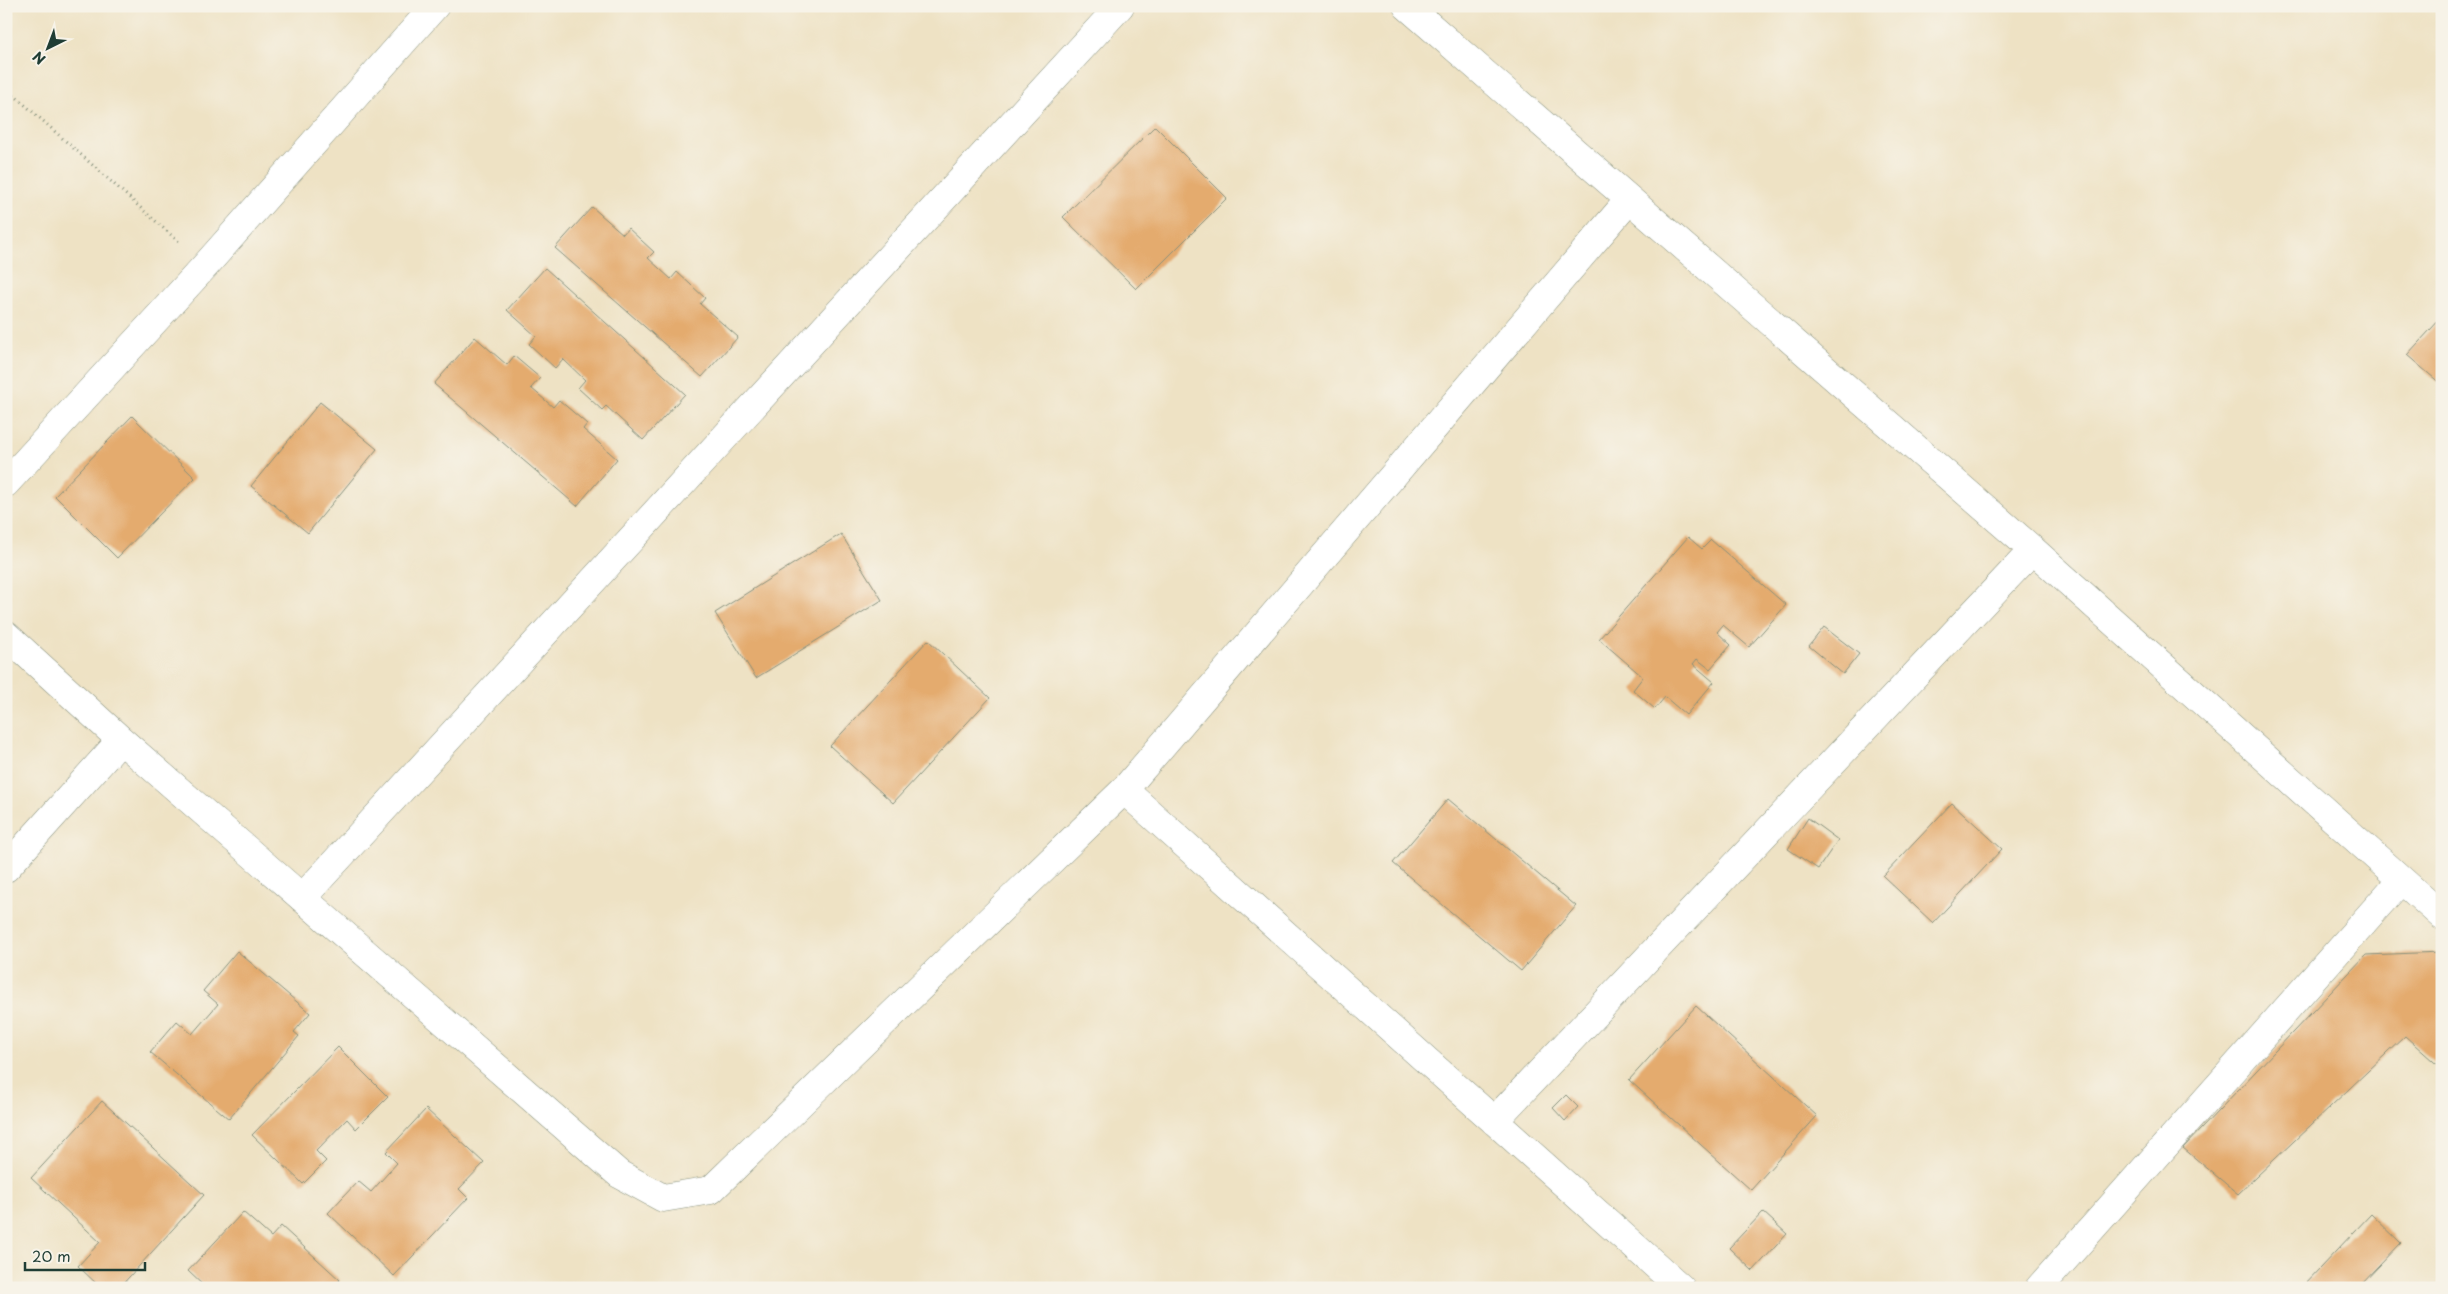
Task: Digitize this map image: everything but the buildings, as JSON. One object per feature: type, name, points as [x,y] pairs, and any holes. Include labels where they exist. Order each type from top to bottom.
[{"type":"street","points":[[6,483],[205,266],[435,6]]},
{"type":"street","points":[[302,898],[1120,6]]},
{"type":"street","points":[[1406,6],[2033,550],[2442,916]]},
{"type":"street","points":[[6,635],[121,740],[619,1174],[663,1198],[710,1190],[1124,790],[1629,200]]},
{"type":"street","points":[[1494,1121],[2033,550]]},
{"type":"street","points":[[6,868],[121,740]]},
{"type":"street","points":[[1124,790],[1681,1288]]},
{"type":"street","points":[[2039,1288],[2401,880]]},
{"type":"path","points":[[6,88],[205,266]]}]
